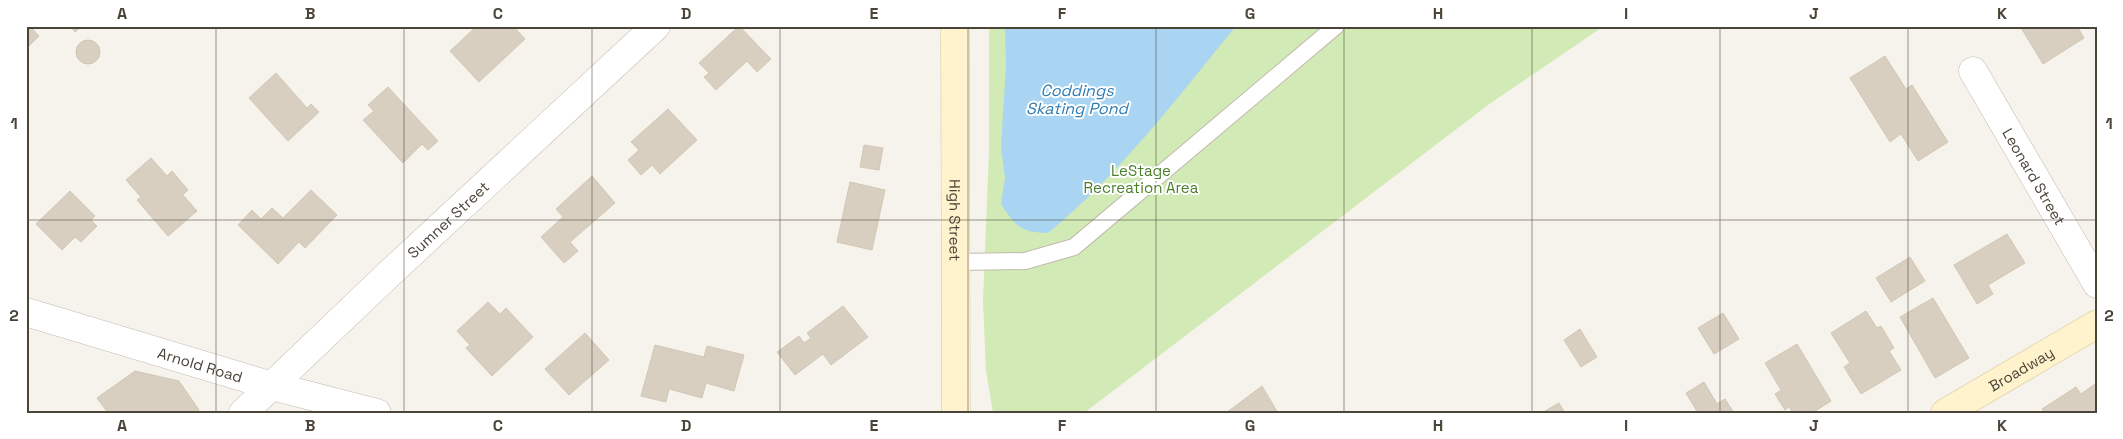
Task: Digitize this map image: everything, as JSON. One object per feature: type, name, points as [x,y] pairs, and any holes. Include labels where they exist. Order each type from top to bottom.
[{"type":"street","name":"Sumner Street","points":[[243,413],[390,273],[656,26]]},
{"type":"street","name":"High Street","points":[[955,26],[956,413]]},
{"type":"street","name":"Leonard Street","points":[[1973,71],[2097,284]]},
{"type":"street","name":"Arnold Road","points":[[26,312],[272,386],[377,413]]},
{"type":"street","name":"Broadway","points":[[1945,413],[2097,324]]},
{"type":"lane","points":[[956,262],[1025,261],[1074,247],[1336,26]]},
{"type":"green space","name":"LeStage Recreation Area","points":[[989,26],[1604,26],[1488,105],[1084,413],[993,413],[986,370],[983,301],[989,151]]},
{"type":"water","name":"Coddings Skating Pond","points":[[1005,26],[1236,26],[1170,108],[1124,161],[1048,233],[1031,231],[1020,227],[1001,204],[1005,178],[1001,147],[1006,66]]},
{"type":"building","points":[[26,26],[30,26],[39,36],[26,49]]},
{"type":"building","points":[[70,26],[82,26],[75,32]]},
{"type":"building","points":[[477,26],[513,26],[525,39],[479,82],[450,51]]},
{"type":"building","points":[[739,26],[771,59],[757,72],[747,61],[716,90],[704,77],[709,73],[699,63]]},
{"type":"building","points":[[2020,26],[2077,26],[2084,38],[2043,64]]},
{"type":"building","points":[[88,40],[97,43],[100,52],[97,61],[88,64],[79,61],[76,52],[79,43]]},
{"type":"building","points":[[1885,56],[1906,89],[1912,85],[1948,142],[1918,161],[1901,134],[1890,142],[1850,78]]},
{"type":"building","points":[[276,73],[307,108],[311,104],[319,112],[288,141],[249,98]]},
{"type":"building","points":[[388,87],[438,141],[428,150],[422,144],[403,163],[363,120],[374,111],[368,105]]},
{"type":"building","points":[[668,109],[697,140],[660,174],[652,165],[641,175],[628,160],[639,150],[631,142]]},
{"type":"building","points":[[864,145],[883,148],[879,170],[860,167]]},
{"type":"building","points":[[151,158],[167,176],[172,171],[188,190],[183,195],[197,211],[168,236],[137,200],[141,197],[126,180]]},
{"type":"building","points":[[592,176],[615,203],[570,242],[578,251],[564,263],[541,237],[563,217],[556,209]]},
{"type":"building","points":[[850,182],[885,190],[872,250],[837,242]]},
{"type":"building","points":[[311,190],[337,215],[305,248],[299,242],[278,264],[238,225],[252,210],[261,219],[272,208],[283,218]]},
{"type":"building","points":[[70,191],[95,216],[91,220],[97,226],[81,242],[75,237],[62,250],[36,224]]},
{"type":"building","points":[[2007,234],[2025,263],[1988,285],[1993,294],[1977,304],[1954,265]]},
{"type":"building","points":[[1910,257],[1925,281],[1891,302],[1876,278]]},
{"type":"building","points":[[1933,298],[1969,358],[1935,378],[1900,317]]},
{"type":"building","points":[[488,302],[500,314],[506,308],[533,337],[492,376],[466,348],[470,345],[457,331]]},
{"type":"building","points":[[843,306],[868,337],[831,365],[823,354],[795,375],[777,352],[799,336],[804,343],[811,338],[807,333]]},
{"type":"building","points":[[1866,311],[1877,328],[1881,326],[1894,348],[1889,351],[1901,370],[1861,394],[1844,367],[1850,363],[1831,333]]},
{"type":"building","points":[[1723,313],[1739,339],[1714,354],[1698,328]]},
{"type":"building","points":[[1580,329],[1597,357],[1581,367],[1564,340]]},
{"type":"building","points":[[585,333],[609,360],[569,395],[545,369]]},
{"type":"building","points":[[1797,344],[1831,401],[1812,413],[1793,413],[1789,407],[1785,410],[1775,394],[1781,390],[1765,363]]},
{"type":"building","points":[[655,345],[704,357],[707,346],[744,355],[734,391],[706,383],[702,398],[669,389],[666,402],[641,396]]},
{"type":"building","points":[[135,371],[179,381],[199,410],[195,413],[108,413],[97,398]]},
{"type":"building","points":[[1704,382],[1717,404],[1725,399],[1734,413],[1698,413],[1686,393]]},
{"type":"building","points":[[2095,384],[2097,413],[2045,413],[2042,409],[2076,387],[2081,394]]},
{"type":"building","points":[[1262,386],[1278,413],[1226,413]]},
{"type":"building","points":[[1559,403],[1565,413],[1546,413],[1545,411]]}]
